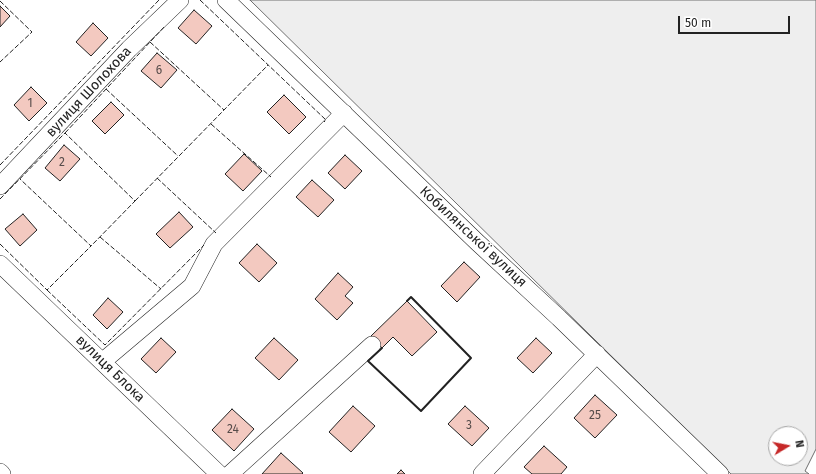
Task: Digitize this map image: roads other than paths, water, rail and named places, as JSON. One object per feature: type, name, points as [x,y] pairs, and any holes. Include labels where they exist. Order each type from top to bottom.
[{"type":"street","name":"вулиця Шолохова","points":[[0,186],[129,49],[180,0]]},
{"type":"street","name":"Кобилянської вулиця","points":[[226,0],[472,237],[560,318],[720,474]]},
{"type":"street","points":[[102,362],[192,286],[214,244],[344,113]]},
{"type":"street","name":"вулиця Блока","points":[[0,264],[219,474]]},
{"type":"street","points":[[230,474],[372,345]]},
{"type":"street","points":[[489,472],[597,354]]}]
